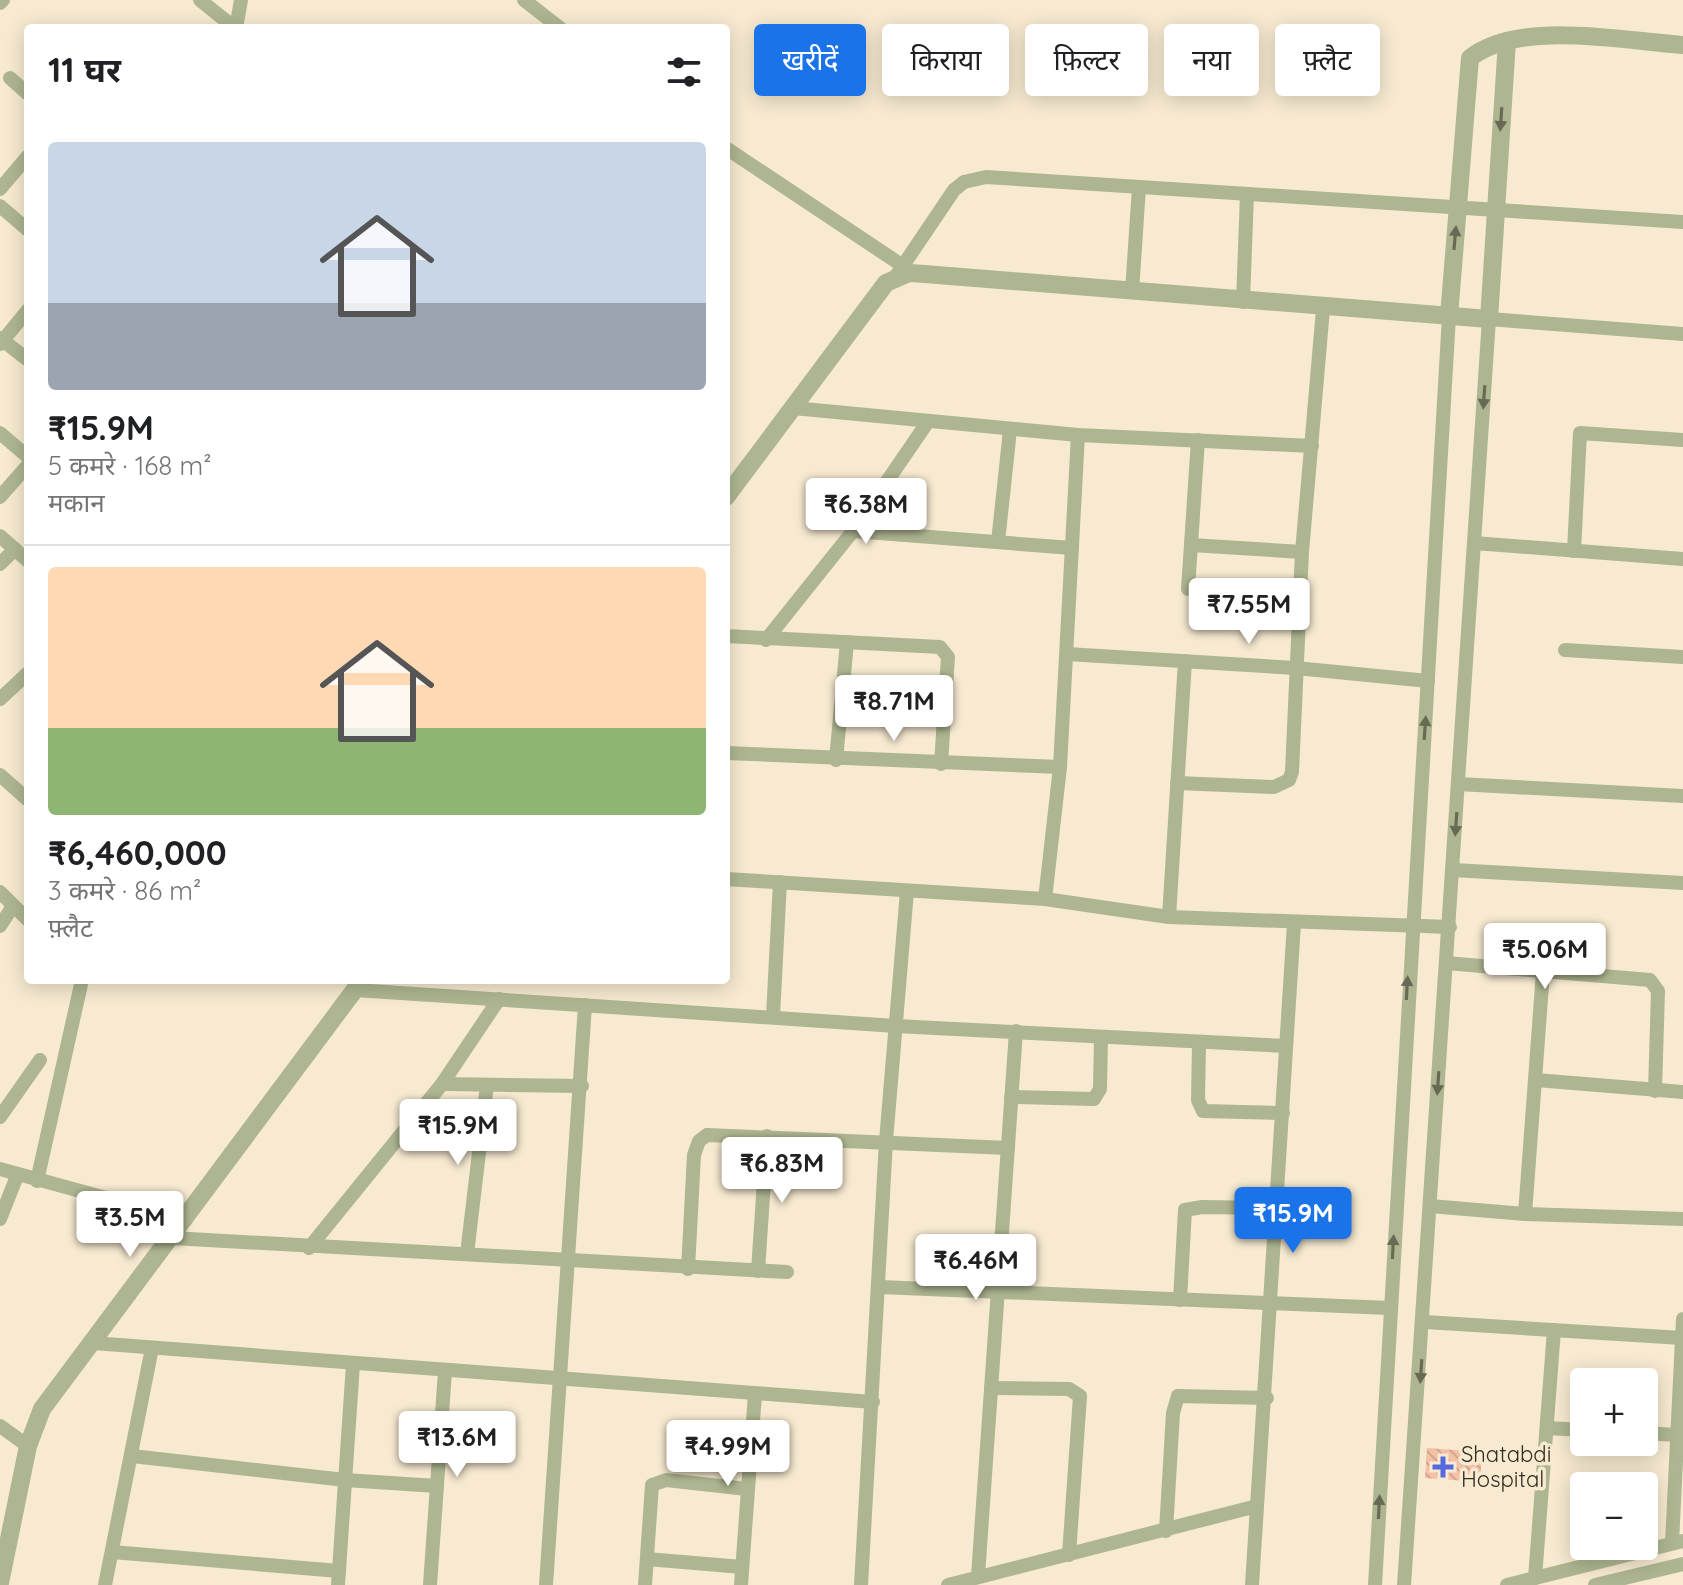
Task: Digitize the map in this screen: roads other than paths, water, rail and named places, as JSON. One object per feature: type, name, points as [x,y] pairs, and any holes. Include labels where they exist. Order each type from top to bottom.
[{"type":"street","points":[[200,0],[231,24]]},
{"type":"street","points":[[237,24],[241,0]]},
{"type":"street","points":[[524,0],[555,24]]},
{"type":"street","points":[[1375,1585],[1411,926],[1466,67],[1470,58],[1482,49],[1507,41],[1548,36],[1683,45]]},
{"type":"street","points":[[1404,1585],[1425,1322],[1430,1206],[1507,41]]},
{"type":"street","points":[[10,78],[24,90]]},
{"type":"street","points":[[730,151],[899,271],[1323,309],[1683,334]]},
{"type":"street","points":[[0,189],[24,161]]},
{"type":"street","points":[[730,492],[886,283],[899,271],[954,190],[974,178],[1683,222]]},
{"type":"street","points":[[1132,292],[1139,187]]},
{"type":"street","points":[[1243,302],[1247,194]]},
{"type":"street","points":[[0,206],[24,227]]},
{"type":"street","points":[[1177,783],[1274,787],[1289,780],[1302,552],[1323,309]]},
{"type":"street","points":[[24,315],[1,341],[24,357]]},
{"type":"street","points":[[793,408],[1078,435],[1312,446]]},
{"type":"street","points":[[766,640],[853,531],[927,423]]},
{"type":"street","points":[[998,542],[1010,430]]},
{"type":"street","points":[[0,433],[24,454]]},
{"type":"street","points":[[1574,551],[1580,433],[1683,440]]},
{"type":"street","points":[[1045,899],[1060,767],[1078,435]]},
{"type":"street","points":[[1188,589],[1198,440]]},
{"type":"street","points":[[0,497],[24,470]]},
{"type":"street","points":[[853,531],[1072,548]]},
{"type":"street","points":[[0,536],[24,557]]},
{"type":"street","points":[[1474,543],[1683,559]]},
{"type":"street","points":[[1191,545],[1302,552]]},
{"type":"street","points":[[0,564],[15,549]]},
{"type":"street","points":[[730,636],[933,645],[945,651],[948,657],[941,764]]},
{"type":"street","points":[[836,760],[847,642]]},
{"type":"street","points":[[1565,650],[1683,657]]},
{"type":"street","points":[[1067,654],[1296,668],[1428,681]]},
{"type":"street","points":[[1169,917],[1185,661]]},
{"type":"street","points":[[0,699],[24,677]]},
{"type":"street","points":[[730,753],[1060,767]]},
{"type":"street","points":[[0,775],[24,796]]},
{"type":"street","points":[[1458,784],[1683,796]]},
{"type":"street","points":[[1453,870],[1683,883]]},
{"type":"street","points":[[730,879],[1045,899],[1169,917],[1450,927]]},
{"type":"street","points":[[773,1016],[780,882]]},
{"type":"street","points":[[861,1585],[886,1141],[907,891]]},
{"type":"street","points":[[0,892],[24,916]]},
{"type":"street","points":[[0,926],[13,906]]},
{"type":"street","points":[[1252,1585],[1267,1398],[1294,923]]},
{"type":"street","points":[[1446,963],[1650,980],[1656,984],[1655,1091]]},
{"type":"street","points":[[1525,1214],[1543,972]]},
{"type":"street","points":[[37,1181],[81,984]]},
{"type":"street","points":[[0,1583],[28,1446],[42,1409],[186,1220],[358,985],[499,999],[896,1026],[1199,1044],[1285,1046]]},
{"type":"street","points":[[309,1248],[442,1084],[499,999]]},
{"type":"street","points":[[546,1585],[571,1260],[585,1005]]},
{"type":"street","points":[[978,1576],[1016,1031]]},
{"type":"street","points":[[1011,1097],[1094,1099],[1100,1089],[1101,1037]]},
{"type":"street","points":[[1199,1044],[1198,1100],[1203,1111],[1283,1113]]},
{"type":"street","points":[[0,1117],[40,1060]]},
{"type":"street","points":[[1536,1080],[1683,1092]]},
{"type":"street","points":[[442,1084],[582,1086]]},
{"type":"street","points":[[467,1254],[487,1085]]},
{"type":"street","points":[[688,1269],[694,1155],[699,1141],[707,1135],[1008,1148]]},
{"type":"street","points":[[758,1271],[767,1136]]},
{"type":"street","points":[[0,1169],[186,1220]]},
{"type":"street","points":[[0,1219],[17,1176]]},
{"type":"street","points":[[1430,1206],[1525,1214],[1683,1219]]},
{"type":"street","points":[[1180,1300],[1185,1210],[1202,1207],[1276,1208]]},
{"type":"street","points":[[172,1238],[688,1269],[787,1272]]},
{"type":"street","points":[[880,1287],[1389,1308]]},
{"type":"street","points":[[1507,1585],[1678,1542],[1677,1435],[1683,1319]]},
{"type":"street","points":[[1425,1322],[1682,1338]]},
{"type":"street","points":[[1535,1578],[1554,1330]]},
{"type":"street","points":[[93,1343],[562,1381],[873,1402]]},
{"type":"street","points":[[105,1585],[152,1348]]},
{"type":"street","points":[[112,1552],[339,1578],[353,1364]]},
{"type":"street","points":[[430,1585],[445,1371]]},
{"type":"street","points":[[991,1388],[1069,1389],[1080,1396],[1069,1555]]},
{"type":"street","points":[[741,1585],[755,1394]]},
{"type":"street","points":[[1166,1531],[1173,1413],[1178,1396],[1267,1398]]},
{"type":"street","points":[[0,1426],[28,1446]]},
{"type":"street","points":[[1547,1428],[1570,1429]]},
{"type":"street","points":[[1658,1434],[1677,1435]]},
{"type":"street","points":[[132,1456],[345,1480],[437,1486]]},
{"type":"street","points":[[645,1585],[652,1485],[666,1480],[747,1489]]},
{"type":"street","points":[[948,1585],[1257,1506]]},
{"type":"street","points":[[647,1559],[742,1567]]},
{"type":"street","points":[[1595,1585],[1683,1564]]},
{"type":"place","name":"Shatabdi Hospital","points":[[1443,1467]]}]
